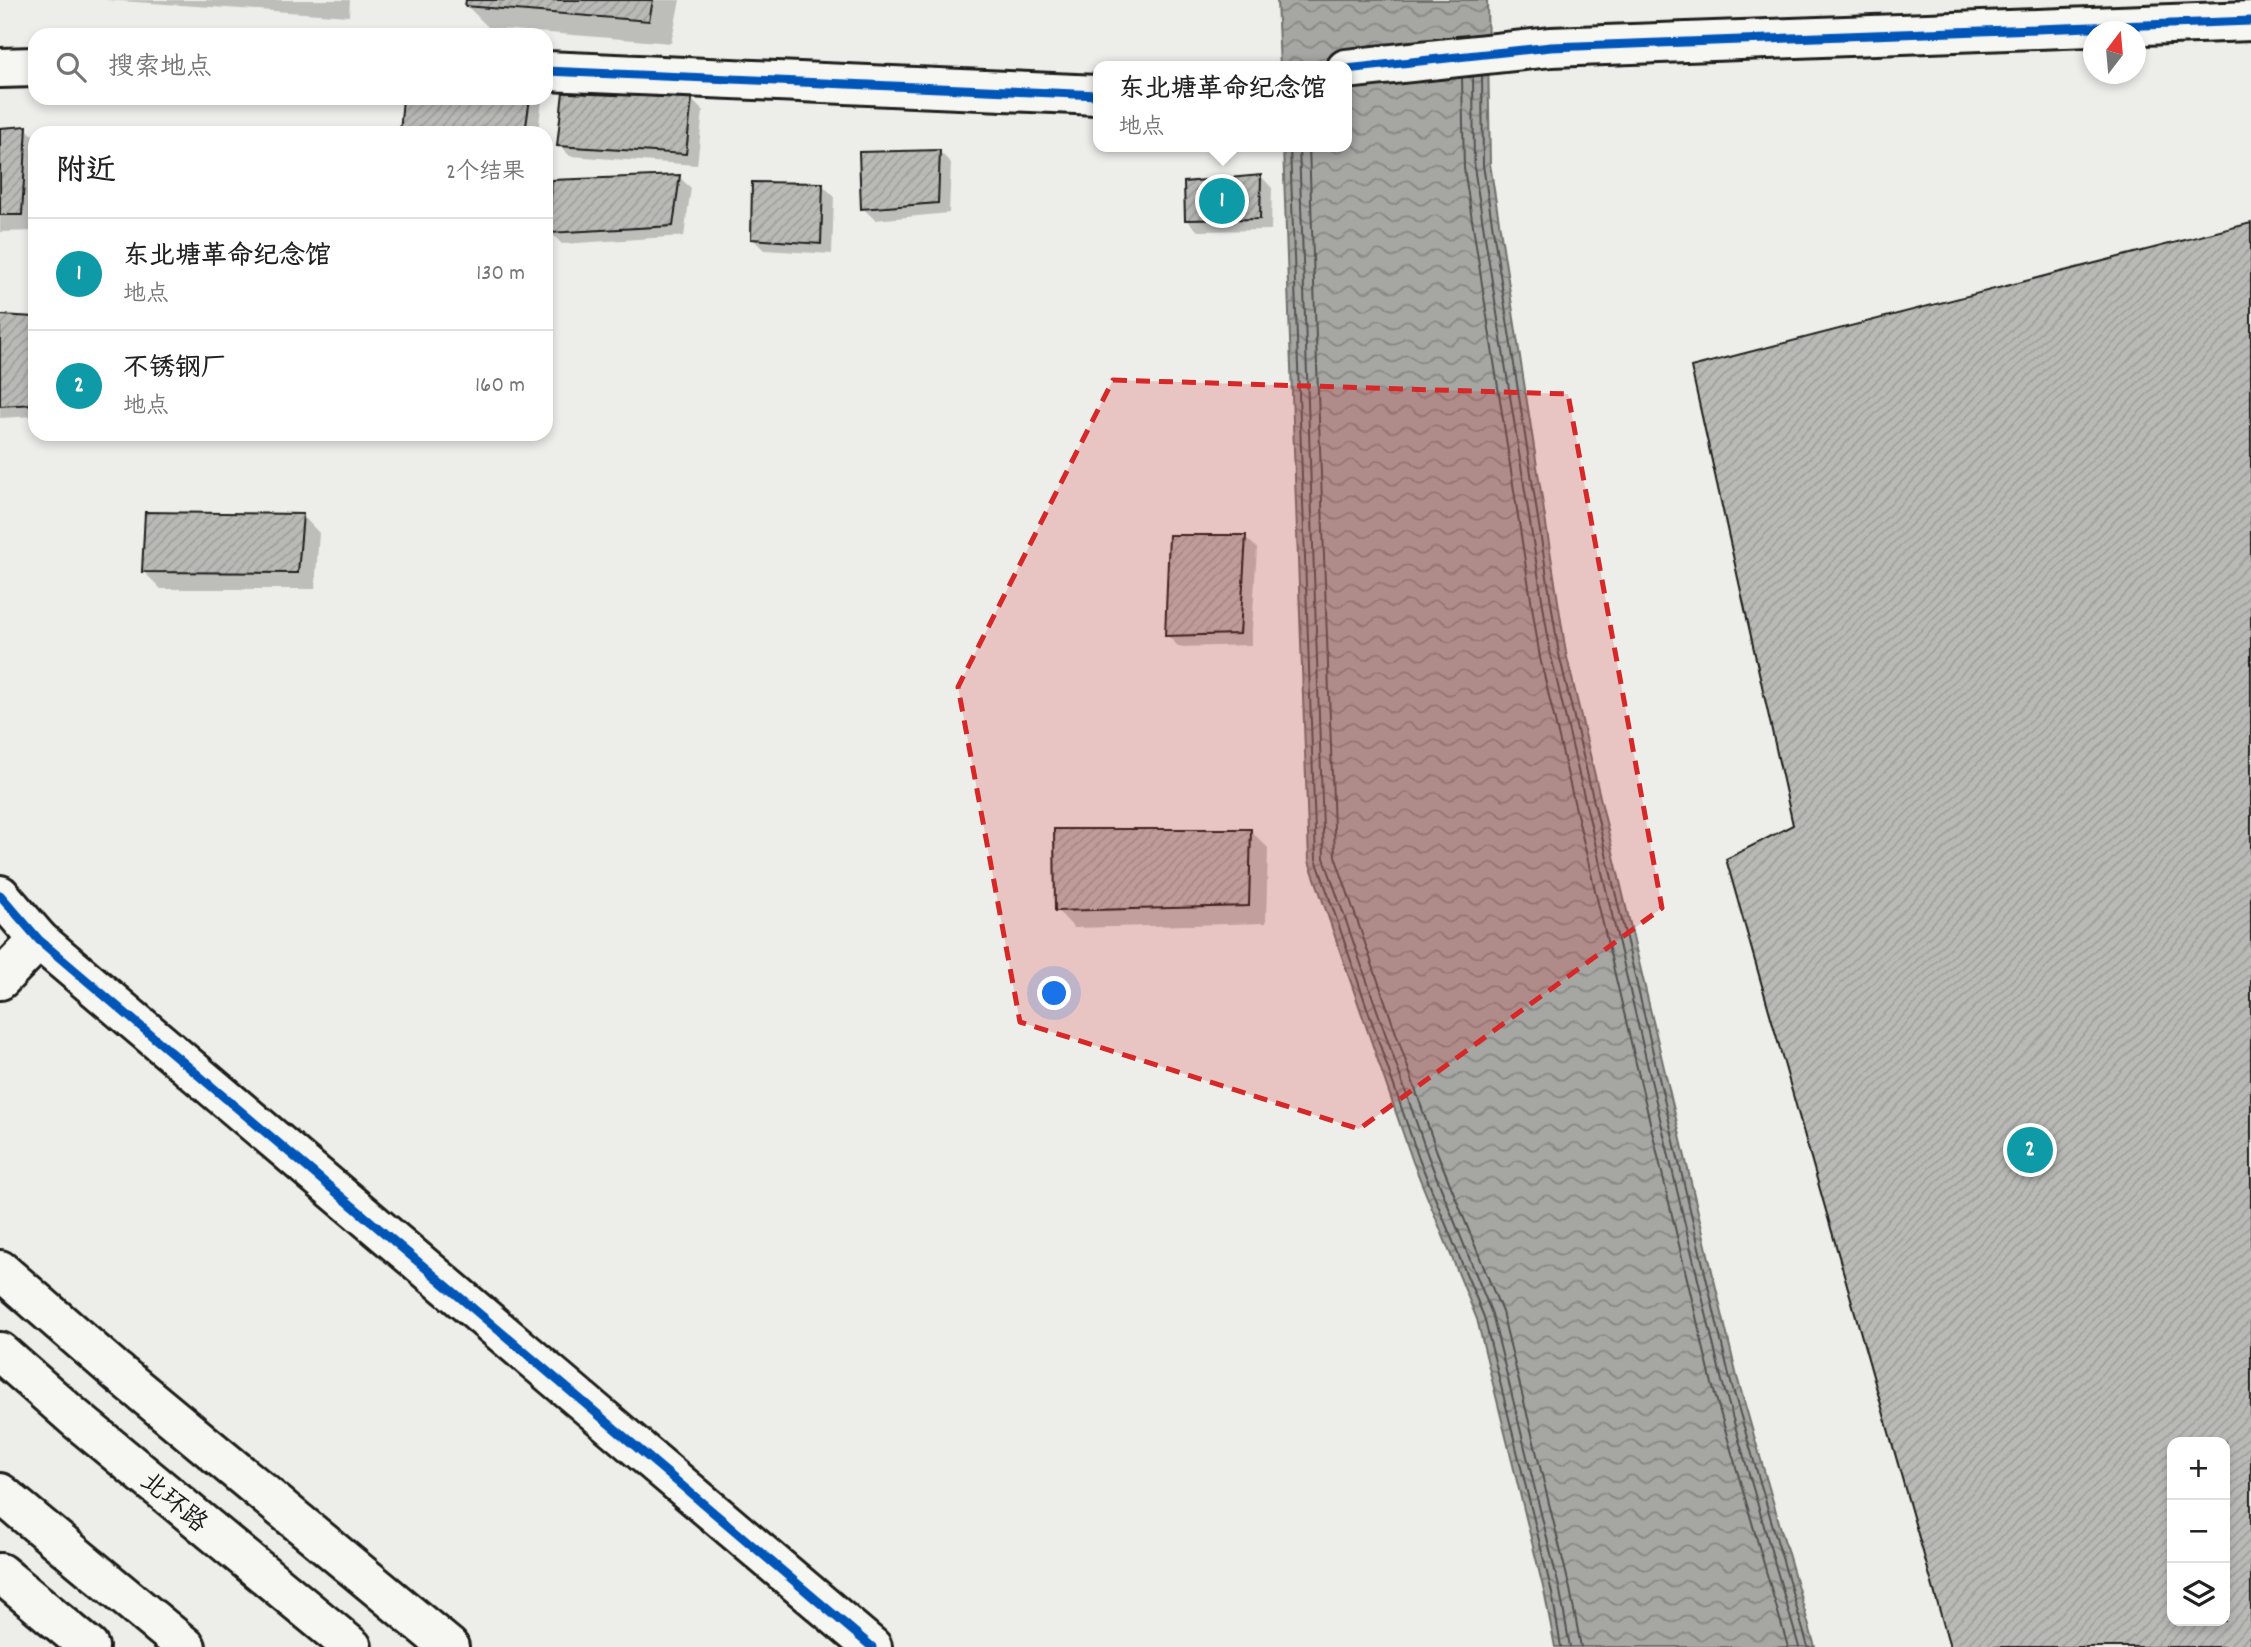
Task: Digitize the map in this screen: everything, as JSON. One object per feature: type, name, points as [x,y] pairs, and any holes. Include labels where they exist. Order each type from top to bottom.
[{"type":"main road","points":[[1352,68],[1551,47],[2251,21]]},
{"type":"main road","points":[[0,68],[28,67]]},
{"type":"main road","points":[[553,71],[1092,96]]},
{"type":"main road","points":[[0,895],[39,940],[872,1647]]},
{"type":"main road","points":[[0,980],[39,940]]},
{"type":"main road","points":[[0,1270],[116,1371],[449,1647]]},
{"type":"main road","name":"北环路","points":[[0,1352],[76,1419],[352,1647]]},
{"type":"main road","points":[[0,1493],[186,1647]]},
{"type":"main road","points":[[0,1573],[89,1647]]},
{"type":"highlighted area","points":[[1113,380],[1568,394],[1662,908],[1359,1129],[1020,1022],[958,687]]},
{"type":"water","points":[[1277,0],[1487,0],[1490,164],[1566,653],[1737,1377],[1815,1647],[1555,1647],[1545,1595],[1477,1319],[1413,1162],[1309,861],[1283,152],[1352,152],[1352,61],[1280,61]]},
{"type":"building","points":[[466,0],[653,0],[649,21],[465,6]]},
{"type":"building","points":[[563,92],[692,98],[686,154],[557,146]]},
{"type":"building","points":[[402,105],[529,105],[526,126],[401,126]]},
{"type":"building","points":[[27,126],[22,215],[0,215],[0,128]]},
{"type":"building","points":[[940,150],[938,203],[861,209],[859,152]]},
{"type":"building","points":[[680,175],[673,226],[553,233],[553,180]]},
{"type":"building","points":[[1261,175],[1260,219],[1185,220],[1184,182]]},
{"type":"building","points":[[752,182],[823,183],[821,244],[751,239]]},
{"type":"building","points":[[2251,223],[2251,1647],[1950,1647],[1726,859],[1793,825],[1691,367]]},
{"type":"building","points":[[0,315],[28,317],[28,404],[0,406]]},
{"type":"building","points":[[145,512],[303,514],[298,573],[142,572]]},
{"type":"building","points":[[1169,535],[1246,535],[1240,634],[1165,636]]},
{"type":"building","points":[[1054,829],[1251,829],[1249,906],[1055,911]]},
{"type":"cycle path","points":[[1352,68],[1551,47],[2251,21]]},
{"type":"cycle path","points":[[553,71],[1093,95]]},
{"type":"cycle path","points":[[0,895],[39,940],[872,1647]]},
{"type":"place","name":"东北塘革命纪念馆","points":[[1222,201]]},
{"type":"place","name":"不锈钢厂","points":[[2030,1150]]}]
